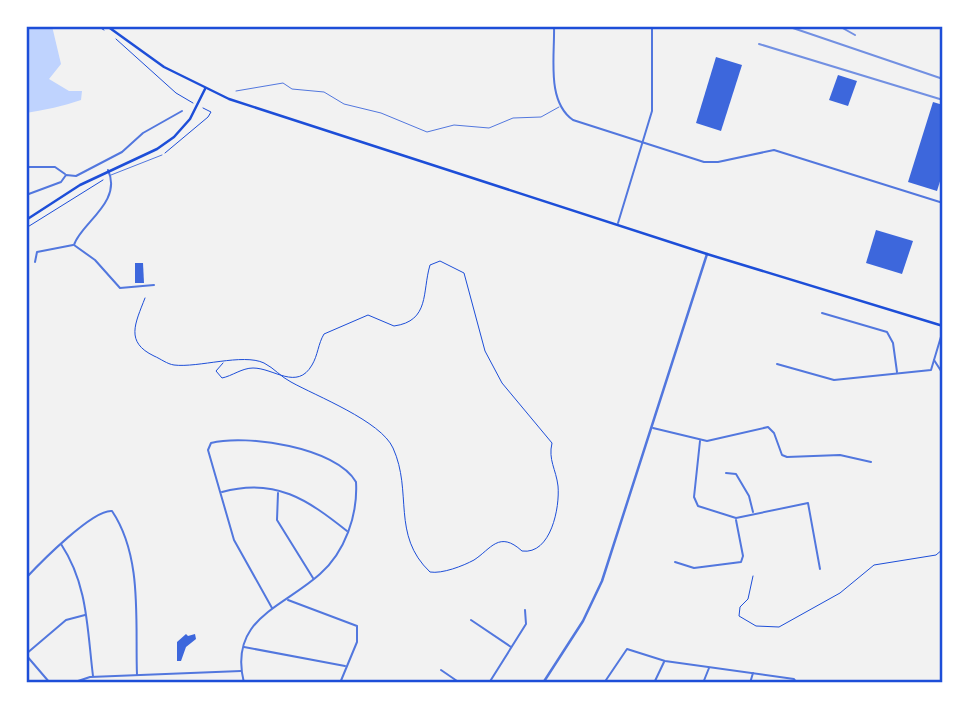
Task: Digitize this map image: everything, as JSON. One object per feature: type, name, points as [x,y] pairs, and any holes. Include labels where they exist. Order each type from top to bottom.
[{"type":"main road","points":[[106,28],[164,67],[205,89],[617,225],[943,328]]},
{"type":"main road","points":[[26,220],[108,170],[157,149],[174,137],[190,119],[205,89]]},
{"type":"street","points":[[554,26],[555,92],[559,107],[573,120],[711,163],[774,150],[943,203]]},
{"type":"street","points":[[617,225],[643,142],[654,93],[652,26]]},
{"type":"street","points":[[26,167],[55,167],[66,175],[76,176],[122,152],[143,133],[182,111]]},
{"type":"street","points":[[74,245],[99,215],[108,194],[111,175],[108,170]]},
{"type":"street","points":[[26,195],[61,182],[66,175]]},
{"type":"street","points":[[35,262],[37,252],[74,245],[95,260],[120,288],[154,285]]},
{"type":"street","points":[[543,683],[583,621],[602,581],[707,254]]},
{"type":"street","points":[[821,313],[887,332],[894,343],[897,374]]},
{"type":"street","points":[[777,363],[834,380],[931,370],[943,328]]},
{"type":"street","points":[[934,360],[943,374]]},
{"type":"street","points":[[652,428],[700,441],[771,429],[782,455],[787,457],[840,454],[871,462]]},
{"type":"street","points":[[244,683],[241,671],[243,646],[250,630],[272,608],[313,579],[334,559],[348,531],[356,482],[332,463],[303,450],[272,442],[232,440],[208,445],[240,554],[272,608]]},
{"type":"street","points":[[700,441],[695,503],[702,508],[736,518],[808,503],[820,569]]},
{"type":"street","points":[[726,473],[736,474],[749,496],[753,513]]},
{"type":"street","points":[[220,493],[252,489],[278,491],[313,503],[348,531]]},
{"type":"street","points":[[278,491],[277,520],[313,579]]},
{"type":"street","points":[[26,578],[61,544],[106,510],[114,513],[133,571],[137,675]]},
{"type":"street","points":[[675,562],[694,568],[741,562],[743,556],[736,518]]},
{"type":"street","points":[[61,544],[79,575],[93,677]]},
{"type":"street","points":[[286,598],[293,604],[357,626],[357,642],[340,683]]},
{"type":"street","points":[[489,683],[526,624],[525,610]]},
{"type":"street","points":[[50,683],[26,654],[66,620],[86,615]]},
{"type":"street","points":[[471,620],[512,647]]},
{"type":"street","points":[[243,646],[346,666]]},
{"type":"street","points":[[604,683],[627,649],[665,661],[753,672],[794,679],[797,683]]},
{"type":"street","points":[[654,683],[665,661]]},
{"type":"street","points":[[703,683],[709,667]]},
{"type":"street","points":[[441,670],[460,683]]},
{"type":"street","points":[[72,683],[93,677],[241,671]]},
{"type":"street","points":[[750,683],[753,672]]},
{"type":"lane","points":[[236,91],[283,83],[292,89],[324,92],[344,104],[381,113],[427,131],[454,125],[489,128],[513,118],[541,117],[559,107]]},
{"type":"lane","points":[[111,175],[162,155]]},
{"type":"path","points":[[97,26],[106,28]]},
{"type":"path","points":[[116,38],[177,93],[194,103]]},
{"type":"path","points":[[162,155],[208,117],[211,112],[203,108]]},
{"type":"path","points":[[26,228],[111,175]]},
{"type":"path","points":[[145,298],[135,332],[137,345],[142,351],[177,366],[223,363],[264,363],[282,377],[296,377],[308,370],[321,338],[327,332],[368,315],[394,326],[415,318],[422,309],[430,265],[440,261],[456,266],[465,276],[481,342],[502,383],[552,443],[549,458],[557,490],[552,526],[548,534],[532,550],[522,551],[513,543],[502,542],[489,546],[471,562],[430,572],[418,561],[407,538],[400,467],[392,445],[379,430],[329,399],[282,377],[253,368],[222,378],[216,371],[223,363]]},
{"type":"path","points":[[752,576],[748,599],[740,607],[739,615],[756,626],[779,627],[840,593],[874,565],[936,555],[943,549]]},
{"type":"water","points":[[26,26],[52,26],[61,64],[49,79],[69,91],[82,91],[81,100],[26,113]]},
{"type":"building","points":[[716,57],[742,65],[721,131],[696,123]]},
{"type":"building","points":[[838,75],[857,81],[848,106],[829,100]]},
{"type":"building","points":[[933,102],[943,105],[943,172],[937,191],[908,182]]},
{"type":"building","points":[[876,230],[913,241],[902,274],[866,263]]},
{"type":"building","points":[[135,263],[143,263],[144,283],[135,283]]},
{"type":"building","points":[[186,634],[195,634],[196,639],[186,647],[181,661],[177,661],[177,642]]},
{"type":"railway","points":[[787,26],[943,79]]},
{"type":"railway","points":[[839,26],[855,35]]},
{"type":"railway","points":[[759,44],[943,100]]}]
